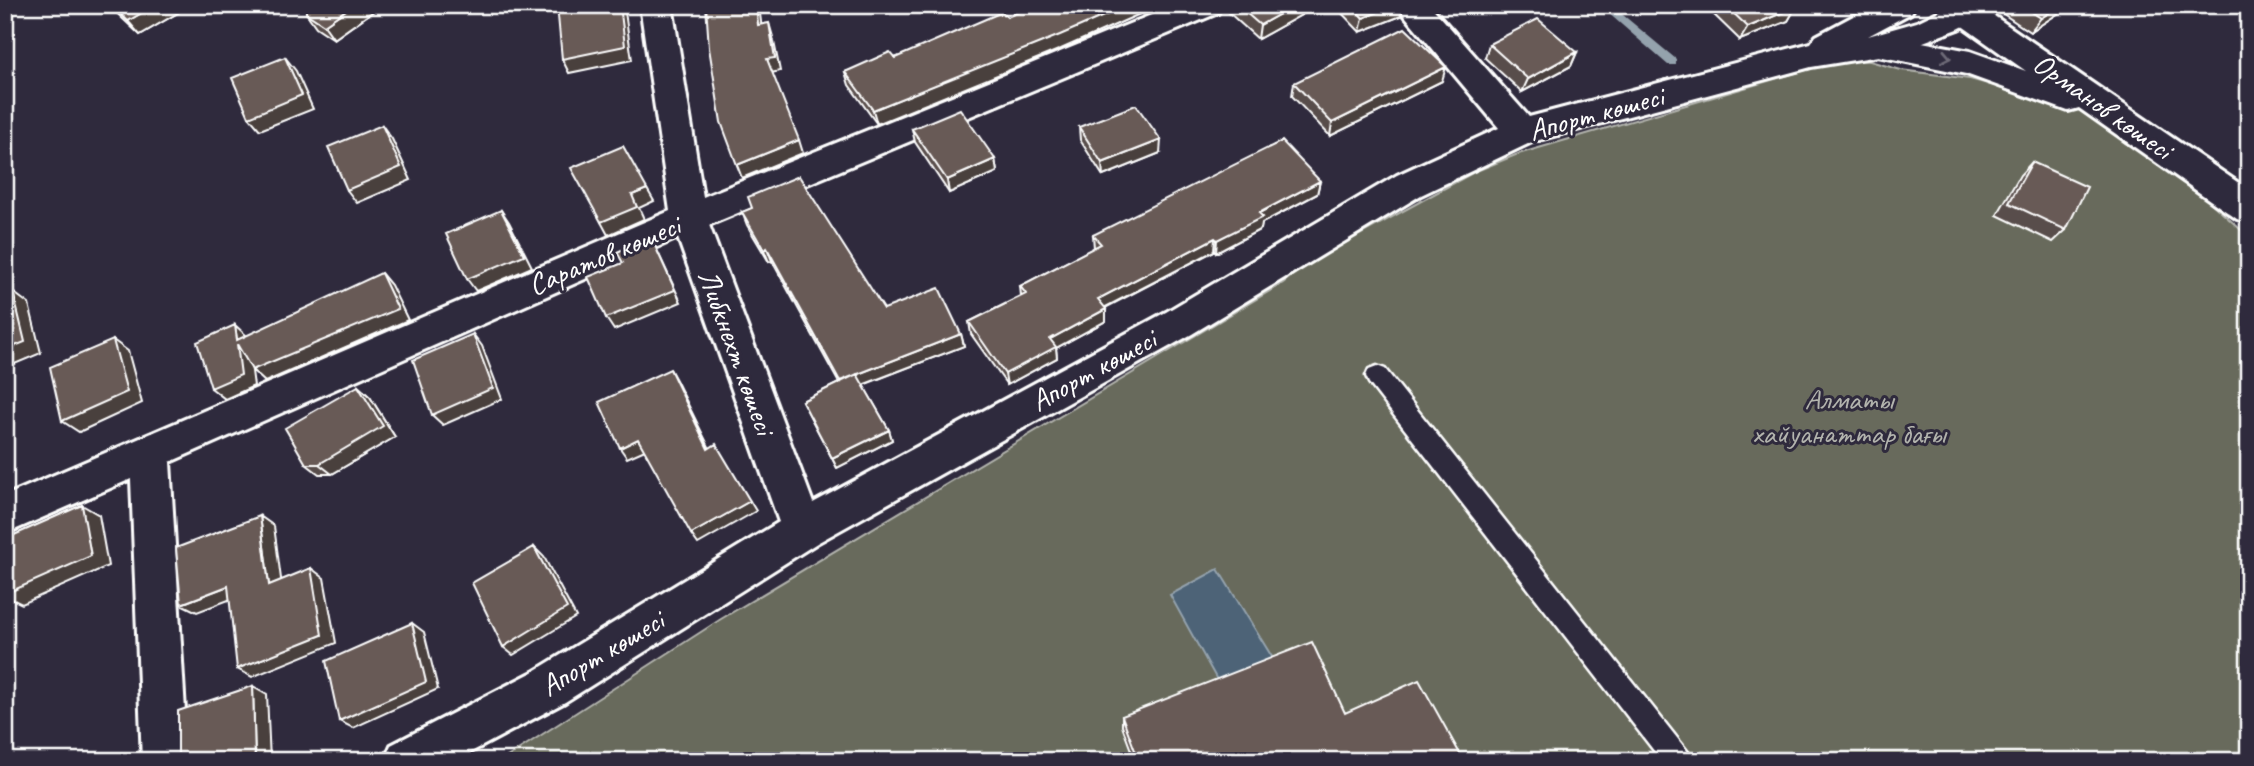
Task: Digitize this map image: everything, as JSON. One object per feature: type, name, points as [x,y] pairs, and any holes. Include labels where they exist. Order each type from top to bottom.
[{"type":"street","name":"Либкнехт көшесі","points":[[656,5],[689,218],[802,530]]},
{"type":"street","name":"Саратов көшесі","points":[[5,515],[689,218],[1207,5]]},
{"type":"street","points":[[1412,5],[1522,132]]},
{"type":"street","name":"Апорт көшесі","points":[[1811,55],[1838,36],[1900,5]]},
{"type":"street","name":"Апорт көшесі","points":[[407,761],[549,687],[802,530],[1179,323],[1409,185],[1522,132],[1811,55],[1853,53],[1879,46],[1942,25],[1960,8]]},
{"type":"street","name":"Орманов көшесі","points":[[1960,8],[2249,209]]},
{"type":"street","points":[[1879,46],[1970,62],[2122,119]]},
{"type":"street","points":[[150,452],[165,761]]},
{"type":"lane","points":[[1377,376],[1679,761]]},
{"type":"green space","name":"Алматы хайуанаттар бағы","points":[[1844,59],[1870,61],[1901,70],[1970,79],[2081,110],[2151,149],[2249,237],[2249,761],[501,761],[721,619],[1283,283],[1310,262],[1474,172],[1518,154]]},
{"type":"water","points":[[1218,569],[1277,665],[1221,687],[1170,595]]},
{"type":"building","points":[[111,5],[155,5],[128,21]]},
{"type":"building","points":[[306,5],[353,5],[324,25],[306,13]]},
{"type":"building","points":[[557,5],[620,5],[625,46],[562,59]]},
{"type":"building","points":[[706,5],[756,5],[758,25],[769,23],[775,58],[767,59],[799,140],[737,165],[721,122],[709,48]]},
{"type":"building","points":[[1035,5],[1129,5],[873,110],[845,72],[890,52],[895,58],[1002,12],[1007,17]]},
{"type":"building","points":[[1237,5],[1296,5],[1260,25]]},
{"type":"building","points":[[1351,5],[1396,5],[1363,18]]},
{"type":"building","points":[[1725,5],[1794,5],[1796,7],[1748,27]]},
{"type":"building","points":[[2021,5],[2061,5],[2041,18]]},
{"type":"building","points":[[1538,19],[1577,52],[1528,79],[1489,44]]},
{"type":"building","points":[[1405,28],[1446,67],[1332,123],[1294,83]]},
{"type":"building","points":[[285,57],[302,95],[249,117],[232,78]]},
{"type":"building","points":[[1136,105],[1161,140],[1102,163],[1079,127]]},
{"type":"building","points":[[960,109],[995,159],[947,180],[912,129]]},
{"type":"building","points":[[382,125],[401,167],[347,190],[328,147]]},
{"type":"building","points":[[1282,141],[1320,181],[1259,213],[1263,217],[1217,240],[1215,238],[1098,299],[1106,309],[1050,339],[1056,347],[1005,374],[969,322],[1026,294],[1020,286],[1101,244],[1093,235]]},
{"type":"building","points":[[623,146],[647,189],[632,195],[637,207],[601,222],[571,168]]},
{"type":"building","points":[[2032,162],[2087,187],[2066,230],[2009,203]]},
{"type":"building","points":[[799,176],[884,309],[939,288],[961,334],[840,381],[767,248],[764,250],[742,212],[752,208],[748,197]]},
{"type":"building","points":[[501,210],[524,255],[467,279],[446,234]]},
{"type":"building","points":[[651,237],[675,290],[606,318],[588,277],[623,263],[617,252]]},
{"type":"building","points":[[381,273],[398,309],[252,370],[237,344],[241,375],[211,388],[197,342],[235,325],[237,340]]},
{"type":"building","points":[[13,292],[25,342],[5,350],[5,295]]},
{"type":"building","points":[[473,334],[493,388],[432,415],[413,360]]},
{"type":"building","points":[[113,340],[127,392],[62,421],[50,367]]},
{"type":"building","points":[[670,369],[708,449],[716,444],[750,501],[691,534],[638,439],[620,448],[599,402]]},
{"type":"building","points":[[857,374],[889,430],[832,458],[802,401]]},
{"type":"building","points":[[358,386],[383,426],[319,464],[306,464],[285,428]]},
{"type":"building","points":[[82,505],[91,556],[5,594],[5,539]]},
{"type":"building","points":[[260,516],[269,585],[311,568],[322,635],[237,669],[228,586],[181,604],[176,548]]},
{"type":"building","points":[[534,547],[567,608],[503,647],[472,583]]},
{"type":"building","points":[[412,623],[426,682],[339,721],[326,661]]},
{"type":"building","points":[[1312,642],[1345,713],[1419,680],[1464,761],[1139,761],[1122,716]]},
{"type":"building","points":[[253,686],[255,761],[178,761],[178,711]]},
{"type":"waterway","points":[[1604,5],[1672,62]]}]
